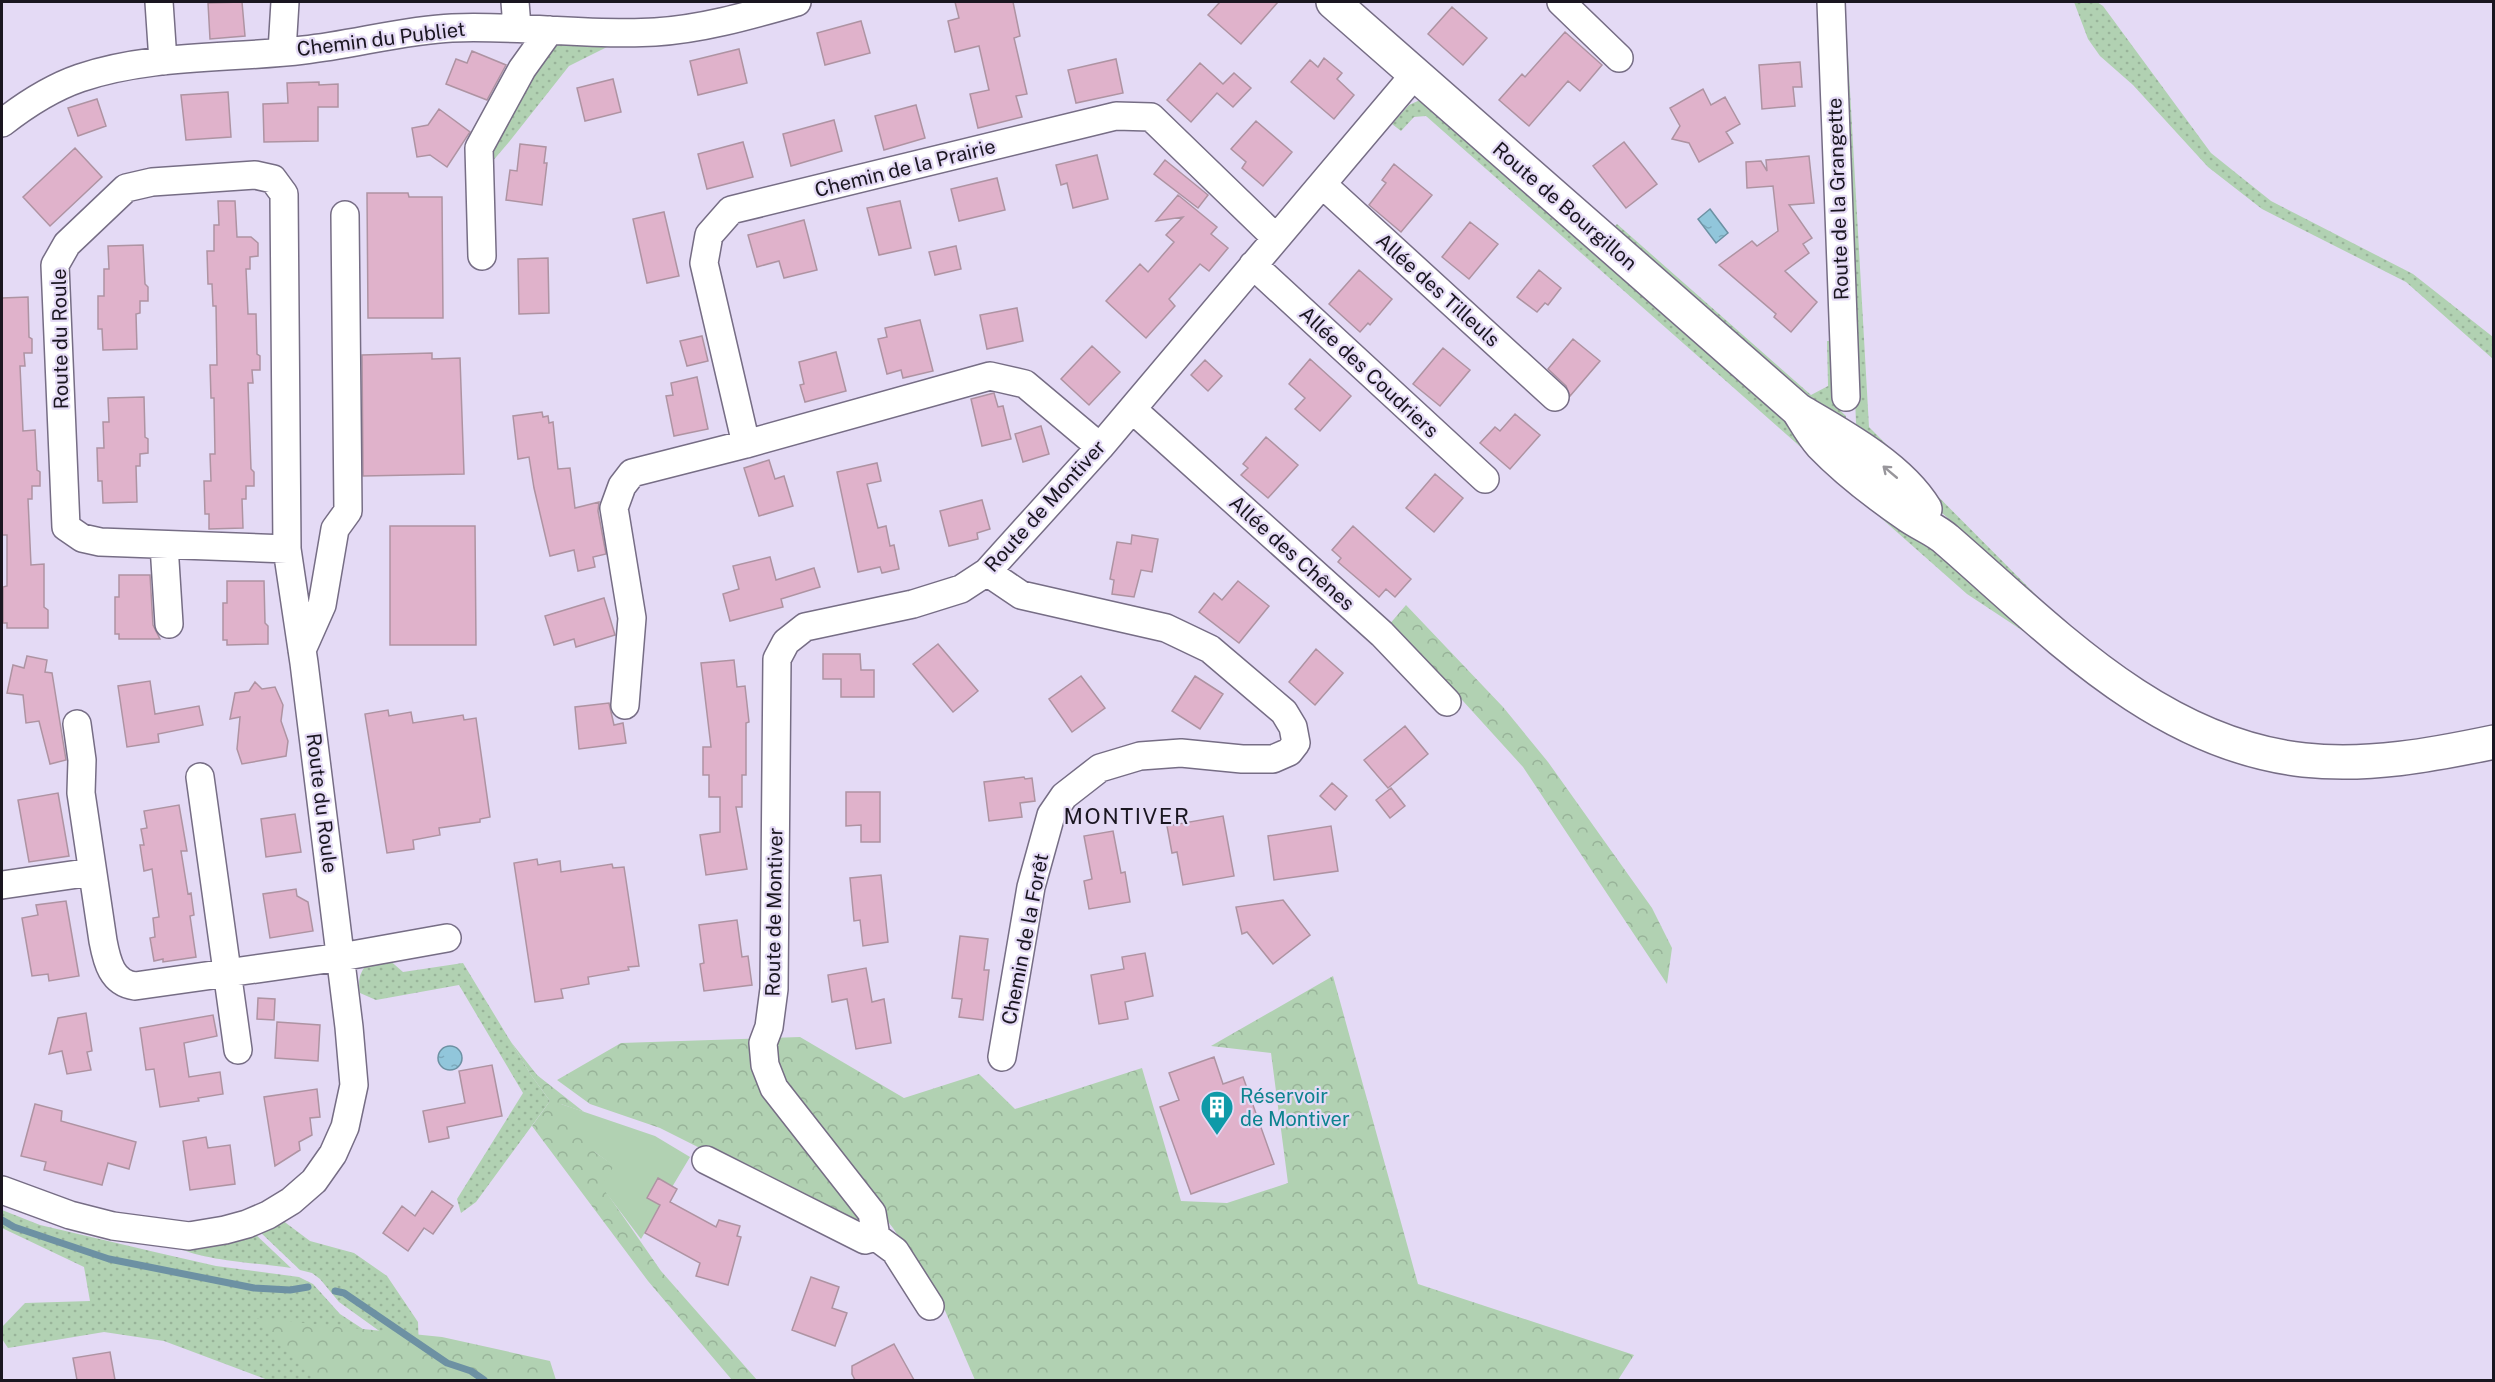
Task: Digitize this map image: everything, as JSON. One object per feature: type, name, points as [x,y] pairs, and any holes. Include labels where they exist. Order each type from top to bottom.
[{"type":"main road","name":"Route de Bourgillon","points":[[1333,2],[1798,410],[1820,443],[1840,461],[1910,517],[1940,533],[2107,676],[2172,719],[2225,742],[2279,756],[2335,762],[2415,757],[2493,742]]},
{"type":"street","points":[[159,2],[163,61]]},
{"type":"street","name":"Chemin du Publiet","points":[[282,51],[285,2]]},
{"type":"street","name":"Chemin du Publiet","points":[[2,123],[29,103],[79,78],[142,63],[303,50],[449,28],[516,14],[550,30],[656,32],[757,7],[797,2]]},
{"type":"street","points":[[1561,2],[1619,58]]},
{"type":"street","name":"Route de la Grangette","points":[[1831,2],[1846,397]]},
{"type":"street","points":[[482,256],[479,148],[522,69],[550,30]]},
{"type":"street","name":"Route de Montiver","points":[[876,1237],[872,1213],[774,1088],[765,1065],[763,1043],[770,1027],[774,989],[777,659],[786,642],[806,627],[914,604],[961,589],[987,572],[1100,447],[1415,74]]},
{"type":"street","name":"Chemin de la Prairie","points":[[746,444],[704,263],[709,235],[730,210],[1116,116],[1151,117],[1276,238]]},
{"type":"street","name":"Route du Roule","points":[[2,1190],[70,1215],[112,1226],[189,1236],[246,1224],[291,1201],[314,1181],[333,1154],[345,1127],[354,1084],[341,957],[287,549],[284,194],[273,179],[255,175],[152,182],[126,188],[67,244],[55,265],[66,527],[82,538],[100,542],[287,549]]},
{"type":"street","name":"Allée des Tilleuls","points":[[1322,184],[1555,397]]},
{"type":"street","points":[[302,650],[322,605],[335,529],[348,511],[345,215]]},
{"type":"street","name":"Allée des Coudriers","points":[[1253,266],[1485,479]]},
{"type":"street","points":[[625,705],[632,618],[614,508],[622,486],[632,473],[746,444],[990,376],[1025,384],[1100,447]]},
{"type":"street","name":"Allée des Chênes","points":[[1132,409],[1382,634],[1447,702]]},
{"type":"street","points":[[164,545],[169,624]]},
{"type":"street","name":"Chemin de la Forêt","points":[[987,572],[1022,595],[1166,628],[1210,649],[1284,712],[1293,727],[1296,742],[1288,752],[1273,759],[1242,759],[1181,753],[1140,756],[1100,768],[1064,796],[1051,815],[1031,887],[1002,1057]]},
{"type":"street","points":[[77,724],[82,760],[81,793],[107,962],[124,985],[135,986],[341,957],[447,939]]},
{"type":"street","points":[[200,777],[238,1050]]},
{"type":"street","points":[[2,885],[92,872]]},
{"type":"street","points":[[706,1160],[865,1240],[876,1237],[895,1251],[930,1306]]},
{"type":"green space","points":[[1839,2],[1845,2],[1869,427],[2040,599],[1859,440],[1856,423]]},
{"type":"green space","points":[[2074,2],[2097,2],[2103,6],[2211,153],[2271,201],[2413,274],[2493,337],[2493,359],[2406,282],[2262,209],[2208,167],[2133,85],[2100,56],[2088,39]]},
{"type":"green space","points":[[621,40],[569,66],[485,170],[487,149],[551,42]]},
{"type":"green space","points":[[1420,100],[2025,628],[2023,631],[1967,594],[1426,116],[1414,117],[1401,131],[1392,124],[1409,105]]},
{"type":"green space","points":[[1617,224],[1811,395],[1828,386],[1827,341],[1831,341],[1834,405],[1846,416],[1845,423],[1841,425],[1612,229]]},
{"type":"green space","points":[[1406,605],[1503,707],[1548,762],[1652,908],[1672,948],[1667,984],[1523,767],[1453,690],[1388,626]]},
{"type":"green space","points":[[387,958],[403,972],[463,963],[531,1075],[550,1101],[476,1202],[461,1213],[457,1199],[523,1093],[459,985],[376,1000],[360,993],[360,979],[364,968],[373,961]]},
{"type":"green space","points":[[1333,976],[1418,1284],[1634,1355],[1618,1380],[975,1380],[943,1306],[893,1228],[863,1190],[862,1212],[859,1222],[853,1225],[660,1128],[590,1104],[557,1080],[621,1043],[800,1037],[904,1098],[979,1074],[1015,1109],[1142,1068],[1181,1201],[1227,1203],[1288,1183],[1271,1053],[1211,1046]]},
{"type":"green space","points":[[511,1042],[537,1075],[584,1112],[561,1104],[596,1153],[615,1166],[602,1186],[661,1271],[757,1380],[732,1380],[648,1281],[532,1126],[550,1101]]},
{"type":"green space","points":[[561,1104],[655,1136],[690,1157],[641,1239],[601,1186],[614,1166],[596,1153],[556,1111]]},
{"type":"green space","points":[[2,1210],[40,1225],[216,1266],[299,1277],[313,1284],[340,1314],[372,1335],[327,1380],[268,1380],[164,1341],[104,1332],[8,1348],[2,1339],[2,1327],[25,1303],[90,1301],[84,1267],[2,1228]]},
{"type":"green space","points":[[282,1220],[310,1241],[354,1253],[387,1276],[418,1322],[419,1350],[410,1353],[339,1302],[320,1279],[312,1273],[300,1270],[259,1231]]},
{"type":"green space","points":[[254,1233],[291,1268],[213,1258],[173,1245]]},
{"type":"green space","points":[[254,1318],[442,1337],[550,1361],[556,1380],[320,1380]]},
{"type":"water","points":[[1710,209],[1728,233],[1716,243],[1698,219]]},
{"type":"water","points":[[450,1046],[455,1047],[461,1053],[461,1063],[455,1069],[450,1070],[445,1069],[439,1063],[438,1058],[439,1053],[445,1047]]},
{"type":"building","points":[[242,2],[245,36],[210,39],[208,3]]},
{"type":"building","points":[[955,2],[1013,2],[1020,36],[1014,38],[1027,94],[1016,96],[1022,117],[978,128],[970,94],[989,90],[979,46],[955,52],[948,21],[959,18]]},
{"type":"building","points":[[1220,2],[1278,2],[1241,44],[1208,15]]},
{"type":"building","points":[[1452,7],[1487,38],[1463,65],[1428,34]]},
{"type":"building","points":[[861,21],[870,53],[825,65],[817,33]]},
{"type":"building","points":[[1565,32],[1602,65],[1580,91],[1568,81],[1529,126],[1499,100],[1522,74],[1525,77]]},
{"type":"building","points":[[739,49],[747,83],[698,95],[690,61]]},
{"type":"building","points":[[472,51],[506,65],[487,100],[446,84],[456,59],[467,63]]},
{"type":"building","points":[[1324,58],[1342,73],[1337,79],[1354,95],[1334,119],[1291,82],[1310,60],[1318,67]]},
{"type":"building","points":[[1116,59],[1123,93],[1076,103],[1068,70]]},
{"type":"building","points":[[1800,62],[1802,87],[1793,87],[1795,106],[1762,109],[1759,65]]},
{"type":"building","points":[[1200,63],[1223,84],[1234,73],[1251,88],[1233,107],[1217,93],[1191,122],[1167,100]]},
{"type":"building","points":[[613,79],[621,112],[585,121],[577,88]]},
{"type":"building","points":[[319,82],[319,85],[338,84],[338,107],[318,107],[318,141],[264,142],[263,104],[288,103],[287,83]]},
{"type":"building","points":[[1703,89],[1711,105],[1725,97],[1740,124],[1726,132],[1733,143],[1699,162],[1689,143],[1672,139],[1680,126],[1670,108]]},
{"type":"building","points":[[228,92],[231,137],[186,140],[181,95]]},
{"type":"building","points":[[97,99],[106,126],[78,136],[68,108]]},
{"type":"building","points":[[916,105],[925,138],[884,150],[875,116]]},
{"type":"building","points":[[439,109],[470,132],[447,167],[430,155],[417,157],[412,128],[428,125]]},
{"type":"building","points":[[834,120],[842,151],[791,166],[783,134]]},
{"type":"building","points":[[1256,121],[1292,152],[1263,186],[1242,168],[1246,162],[1231,149]]},
{"type":"building","points":[[743,142],[753,177],[707,189],[698,154]]},
{"type":"building","points":[[1624,142],[1657,184],[1626,208],[1593,166]]},
{"type":"building","points":[[520,144],[546,147],[544,163],[547,163],[542,205],[506,200],[510,170],[517,171]]},
{"type":"building","points":[[75,148],[102,177],[50,226],[23,197]]},
{"type":"building","points":[[1097,155],[1108,199],[1073,208],[1067,183],[1061,185],[1056,165]]},
{"type":"building","points":[[1809,156],[1814,203],[1789,205],[1812,238],[1803,244],[1809,253],[1785,271],[1817,302],[1791,332],[1774,317],[1776,314],[1719,265],[1752,241],[1757,246],[1778,231],[1773,186],[1747,188],[1746,162],[1761,161],[1767,171],[1766,160]]},
{"type":"building","points":[[1165,160],[1208,195],[1198,208],[1154,174]]},
{"type":"building","points":[[1394,164],[1432,195],[1401,232],[1369,205],[1386,183],[1382,180]]},
{"type":"building","points":[[997,178],[1005,210],[959,221],[951,189]]},
{"type":"building","points":[[367,193],[408,193],[409,197],[442,197],[443,318],[368,318]]},
{"type":"building","points":[[1178,195],[1217,227],[1211,234],[1228,248],[1209,271],[1200,264],[1169,299],[1175,306],[1146,338],[1106,301],[1140,264],[1148,272],[1174,242],[1166,235],[1183,217],[1156,221]]},
{"type":"building","points":[[218,201],[235,201],[237,237],[251,237],[258,243],[258,256],[250,257],[250,269],[246,269],[248,314],[256,314],[257,354],[260,356],[260,370],[252,370],[253,383],[248,383],[251,469],[254,472],[254,486],[246,486],[246,499],[242,499],[243,528],[209,529],[209,514],[205,514],[204,481],[211,481],[210,454],[215,454],[214,398],[211,398],[210,365],[217,365],[216,306],[213,306],[212,284],[208,284],[207,251],[214,251],[214,225],[219,225]]},
{"type":"building","points":[[900,201],[911,248],[879,255],[867,208]]},
{"type":"building","points":[[664,212],[679,276],[647,283],[633,219]]},
{"type":"building","points":[[804,220],[817,270],[784,278],[779,261],[757,267],[748,235]]},
{"type":"building","points":[[1470,222],[1498,244],[1469,279],[1442,257]]},
{"type":"building","points":[[143,245],[148,301],[140,301],[140,313],[136,314],[137,349],[103,350],[102,329],[98,329],[98,296],[104,296],[104,269],[109,269],[108,246]]},
{"type":"building","points":[[956,246],[961,269],[935,275],[929,252]]},
{"type":"building","points":[[548,258],[549,313],[519,314],[518,259]]},
{"type":"building","points":[[1359,270],[1392,299],[1370,325],[1368,323],[1360,332],[1329,304]]},
{"type":"building","points":[[1539,270],[1561,288],[1548,305],[1545,303],[1537,312],[1517,297]]},
{"type":"building","points":[[28,297],[29,337],[32,339],[32,353],[24,353],[25,366],[20,366],[23,431],[35,430],[37,470],[40,472],[40,486],[32,486],[32,499],[28,499],[31,565],[44,564],[44,607],[48,610],[48,628],[7,628],[7,623],[3,623],[3,587],[7,586],[7,535],[2,535],[2,298]]},
{"type":"building","points":[[1017,308],[1023,341],[987,349],[980,315]]},
{"type":"building","points":[[920,320],[933,371],[903,378],[901,370],[887,374],[878,339],[887,337],[885,328]]},
{"type":"building","points":[[702,336],[708,361],[687,366],[680,341]]},
{"type":"building","points":[[1573,339],[1600,361],[1570,396],[1566,386],[1548,369]]},
{"type":"building","points":[[1092,346],[1120,372],[1089,405],[1061,379]]},
{"type":"building","points":[[1443,348],[1470,370],[1440,406],[1413,384]]},
{"type":"building","points":[[836,352],[846,391],[805,402],[800,385],[804,384],[799,362]]},
{"type":"building","points":[[432,353],[432,359],[460,358],[464,474],[363,476],[362,355]]},
{"type":"building","points":[[1310,359],[1351,396],[1320,431],[1295,409],[1305,398],[1289,384]]},
{"type":"building","points":[[1205,360],[1222,376],[1208,391],[1191,375]]},
{"type":"building","points":[[697,377],[708,429],[674,436],[666,396],[673,395],[671,383]]},
{"type":"building","points":[[994,393],[998,407],[1003,406],[1011,439],[982,446],[971,399]]},
{"type":"building","points":[[144,397],[145,437],[148,439],[148,453],[140,454],[140,466],[136,466],[137,502],[103,503],[102,481],[98,481],[97,448],[104,448],[103,422],[109,422],[108,398]]},
{"type":"building","points":[[542,412],[543,417],[548,416],[549,423],[553,422],[558,469],[570,468],[575,508],[599,502],[598,511],[606,554],[593,557],[595,567],[578,571],[574,550],[550,556],[529,457],[518,459],[513,416]]},
{"type":"building","points":[[1515,414],[1540,435],[1510,469],[1480,443],[1495,427],[1500,431]]},
{"type":"building","points":[[1041,426],[1049,454],[1023,462],[1015,434]]},
{"type":"building","points":[[1266,437],[1298,465],[1268,498],[1241,475],[1248,468],[1243,464]]},
{"type":"building","points":[[769,460],[775,479],[784,476],[793,506],[759,516],[744,468]]},
{"type":"building","points":[[877,463],[881,481],[867,484],[878,528],[886,526],[890,546],[894,545],[899,569],[882,573],[880,567],[858,572],[837,472]]},
{"type":"building","points":[[1435,474],[1463,498],[1434,532],[1406,508]]},
{"type":"building","points":[[982,500],[990,529],[977,533],[978,539],[949,546],[940,511]]},
{"type":"building","points":[[390,526],[475,526],[476,645],[390,645]]},
{"type":"building","points":[[1353,526],[1411,579],[1395,597],[1386,589],[1379,597],[1338,562],[1341,558],[1332,550]]},
{"type":"building","points":[[1132,535],[1158,539],[1152,572],[1141,570],[1134,597],[1112,594],[1114,580],[1110,579],[1117,542],[1131,544]]},
{"type":"building","points":[[770,557],[776,580],[814,568],[820,587],[781,599],[783,607],[730,621],[723,594],[739,589],[733,566]]},
{"type":"building","points":[[119,575],[150,575],[153,625],[160,639],[119,639],[119,634],[115,634],[115,597],[119,597]]},
{"type":"building","points":[[227,581],[264,581],[268,644],[227,645],[227,640],[223,640],[223,603],[227,603]]},
{"type":"building","points":[[1238,581],[1269,606],[1239,643],[1199,612],[1214,593],[1222,600]]},
{"type":"building","points":[[604,598],[615,635],[576,647],[574,639],[554,645],[545,616]]},
{"type":"building","points":[[938,644],[978,691],[953,712],[913,664]]},
{"type":"building","points":[[1316,649],[1343,673],[1315,705],[1289,682]]},
{"type":"building","points":[[823,654],[860,654],[861,670],[874,670],[874,697],[841,697],[841,679],[823,679]]},
{"type":"building","points":[[27,656],[47,660],[45,672],[52,673],[66,760],[50,764],[39,721],[26,723],[23,695],[7,693],[13,665],[24,668]]},
{"type":"building","points":[[734,660],[737,687],[745,686],[749,722],[746,723],[746,775],[742,775],[742,807],[736,807],[747,869],[706,875],[700,835],[720,832],[720,797],[709,797],[709,775],[703,775],[703,747],[711,747],[701,663]]},
{"type":"building","points":[[1081,676],[1105,708],[1072,732],[1049,699]]},
{"type":"building","points":[[1195,676],[1223,694],[1200,729],[1172,711]]},
{"type":"building","points":[[150,681],[155,714],[199,706],[203,725],[158,734],[159,742],[127,747],[118,686]]},
{"type":"building","points":[[255,682],[262,689],[275,687],[283,705],[281,721],[288,741],[286,756],[242,764],[237,749],[240,717],[230,719],[235,693],[249,691]]},
{"type":"building","points":[[609,703],[614,725],[623,723],[626,743],[579,749],[575,707]]},
{"type":"building","points":[[388,710],[389,716],[411,712],[413,723],[463,715],[464,720],[476,718],[490,817],[480,819],[480,822],[439,828],[440,835],[413,840],[414,849],[387,853],[365,714]]},
{"type":"building","points":[[1405,726],[1428,754],[1388,788],[1364,760]]},
{"type":"building","points":[[1024,777],[1025,779],[1032,778],[1035,801],[1020,803],[1022,817],[989,821],[984,782]]},
{"type":"building","points":[[1332,783],[1347,796],[1335,810],[1320,796]]},
{"type":"building","points":[[1391,788],[1405,806],[1390,818],[1376,800]]},
{"type":"building","points":[[846,792],[880,792],[880,842],[861,842],[861,825],[846,826]]},
{"type":"building","points":[[58,793],[69,856],[29,862],[18,800]]},
{"type":"building","points":[[179,805],[187,851],[181,851],[188,894],[191,893],[194,915],[190,916],[196,957],[163,962],[163,959],[154,961],[150,938],[155,937],[153,918],[159,917],[152,869],[144,871],[140,845],[144,845],[141,829],[147,828],[144,811]]},
{"type":"building","points":[[295,814],[301,852],[266,857],[261,819]]},
{"type":"building","points":[[1223,816],[1234,876],[1183,885],[1177,852],[1172,853],[1167,826]]},
{"type":"building","points":[[1331,826],[1338,871],[1274,880],[1268,836]]},
{"type":"building","points":[[1113,831],[1121,873],[1125,872],[1130,902],[1089,909],[1084,881],[1092,879],[1084,836]]},
{"type":"building","points":[[537,859],[538,865],[560,861],[561,872],[612,864],[613,868],[624,867],[639,966],[628,967],[629,970],[588,977],[589,984],[561,989],[563,998],[535,1002],[514,863]]},
{"type":"building","points":[[881,875],[888,942],[863,946],[860,920],[854,921],[850,878]]},
{"type":"building","points":[[296,889],[297,896],[308,902],[313,931],[270,938],[263,894]]},
{"type":"building","points":[[1283,900],[1310,935],[1273,964],[1247,932],[1242,934],[1236,907]]},
{"type":"building","points":[[66,901],[79,976],[49,981],[48,974],[32,976],[22,918],[38,915],[36,905]]},
{"type":"building","points":[[737,920],[742,957],[748,956],[752,985],[704,991],[700,964],[704,963],[699,925]]},
{"type":"building","points":[[960,936],[988,939],[984,970],[989,970],[983,1020],[959,1017],[962,999],[952,998]]},
{"type":"building","points":[[1145,953],[1153,996],[1125,1002],[1128,1019],[1099,1024],[1091,975],[1124,969],[1122,957]]},
{"type":"building","points":[[866,968],[872,1002],[884,999],[891,1043],[856,1049],[847,999],[832,1002],[828,975]]},
{"type":"building","points":[[258,998],[275,999],[274,1020],[257,1019]]},
{"type":"building","points":[[86,1013],[92,1051],[87,1052],[91,1070],[67,1074],[62,1051],[49,1054],[58,1018]]},
{"type":"building","points":[[213,1015],[217,1036],[184,1043],[189,1077],[220,1072],[223,1094],[198,1098],[199,1101],[160,1107],[154,1069],[146,1070],[140,1028]]},
{"type":"building","points":[[277,1022],[320,1025],[318,1061],[275,1058]]},
{"type":"building","name":"Réservoir de Montiver","points":[[1214,1057],[1223,1084],[1243,1077],[1274,1164],[1191,1194],[1160,1107],[1179,1100],[1169,1073]]},
{"type":"building","points":[[492,1065],[502,1116],[447,1127],[449,1138],[429,1142],[423,1111],[465,1103],[459,1071]]},
{"type":"building","points":[[317,1089],[320,1117],[310,1118],[312,1135],[299,1142],[300,1150],[275,1166],[264,1097]]},
{"type":"building","points":[[35,1104],[62,1111],[61,1121],[136,1142],[129,1169],[108,1163],[102,1185],[44,1170],[46,1162],[21,1156]]},
{"type":"building","points":[[206,1137],[208,1148],[230,1145],[235,1184],[190,1190],[183,1141]]},
{"type":"building","points":[[658,1178],[677,1189],[670,1202],[716,1227],[719,1220],[740,1226],[737,1236],[741,1237],[728,1285],[696,1276],[700,1263],[645,1233],[660,1205],[647,1198]]},
{"type":"building","points":[[432,1191],[453,1206],[433,1234],[424,1228],[408,1251],[383,1233],[402,1206],[415,1216]]},
{"type":"building","points":[[811,1277],[839,1287],[832,1308],[847,1313],[835,1346],[792,1330]]},
{"type":"building","points":[[894,1344],[914,1380],[855,1380],[852,1366]]},
{"type":"building","points":[[110,1352],[115,1380],[77,1380],[73,1358]]},
{"type":"waterway","points":[[2,1220],[14,1227],[109,1259],[254,1288],[290,1290],[308,1287]]},
{"type":"waterway","points":[[335,1291],[344,1293],[447,1363],[471,1371],[484,1380]]},
{"type":"place","name":"Réservoir de Montiver","points":[[1217,1136]]},
{"type":"district","name":"MONTIVER","points":[[1127,816]]}]
